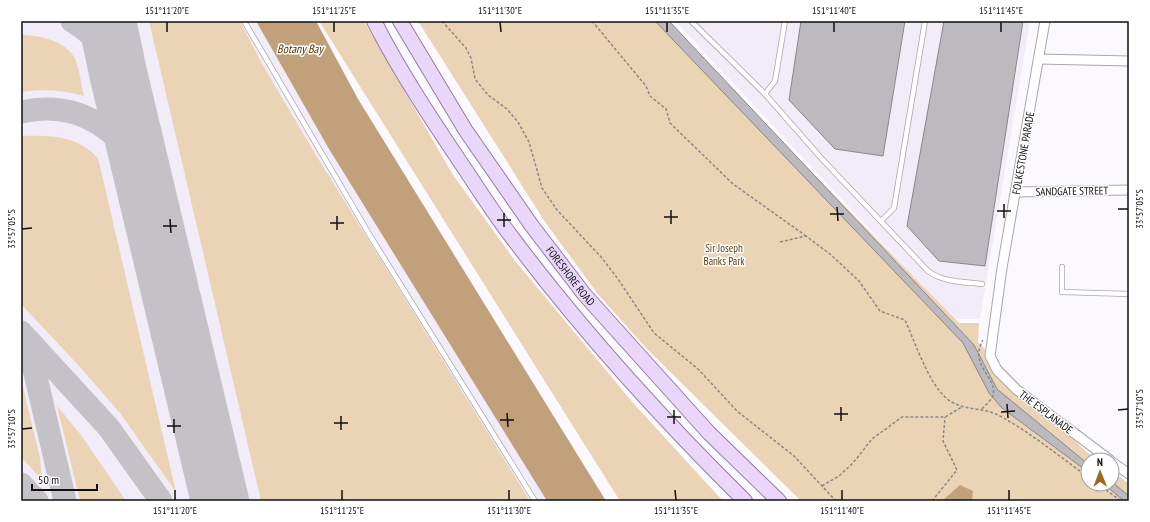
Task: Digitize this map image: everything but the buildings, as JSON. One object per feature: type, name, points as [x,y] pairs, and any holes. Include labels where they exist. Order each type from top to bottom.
[{"type":"main road","name":"FORESHORE ROAD","points":[[374,21],[389,50],[448,144],[513,240],[603,352],[693,450],[745,501]]},
{"type":"main road","name":"FORESHORE ROAD","points":[[400,21],[466,131],[532,226],[584,294],[620,336],[709,433],[779,501]]},
{"type":"street","name":"FOLKESTONE PARADE","points":[[990,356],[1002,268],[1045,21]]},
{"type":"street","points":[[1039,59],[1129,61]]},
{"type":"street","name":"SANDGATE STREET","points":[[1016,192],[1129,190]]},
{"type":"street","name":"THE ESPLANADE","points":[[990,356],[997,370],[1017,390],[1099,452]]},
{"type":"street","name":"THE ESPLANADE","points":[[1120,468],[1129,474]]},
{"type":"lane","points":[[244,21],[369,234],[535,501]]},
{"type":"lane","points":[[691,21],[765,94],[822,159],[934,276],[982,284]]},
{"type":"lane","points":[[765,94],[775,81],[785,21]]},
{"type":"lane","points":[[881,221],[894,208],[925,21]]},
{"type":"lane","points":[[1062,267],[1062,292],[1129,294]]},
{"type":"path","points":[[442,21],[451,29],[466,48],[471,58],[475,79],[488,95],[507,109],[518,122],[529,142],[542,188],[558,210],[602,258],[654,333],[698,369],[737,411],[788,451],[836,501]]},
{"type":"path","points":[[592,21],[646,86],[650,96],[666,109],[670,122],[733,184],[830,254],[859,281],[880,311],[905,320],[927,370],[944,396],[962,407],[982,409],[1005,420],[1080,472]]},
{"type":"path","points":[[780,242],[806,236]]},
{"type":"path","points":[[978,353],[978,358],[994,389],[992,397],[982,409]]},
{"type":"path","points":[[987,377],[991,375]]},
{"type":"path","points":[[822,486],[839,476],[853,463],[872,439],[902,417],[945,417],[962,407]]},
{"type":"path","points":[[932,501],[957,470],[943,441],[945,417]]},
{"type":"path","points":[[1109,492],[1121,501]]},
{"type":"shaded area","points":[[21,21],[256,21],[329,149],[547,501],[21,501]]},
{"type":"shaded area","points":[[675,21],[1030,21],[980,319],[954,319]]},
{"type":"green space","points":[[149,21],[240,21],[261,62],[311,147],[530,501],[261,501]]},
{"type":"green space","points":[[319,21],[364,21],[453,175],[516,262],[634,404],[723,501],[620,501]]},
{"type":"green space","name":"Sir Joseph Banks Park","points":[[418,21],[668,21],[791,151],[959,323],[979,323],[978,342],[1087,452],[1080,452],[1080,492],[1120,492],[1120,477],[1129,484],[1129,501],[801,501],[646,348],[597,293],[545,222]]},
{"type":"green space","points":[[21,35],[36,36],[52,40],[66,48],[75,59],[84,96],[68,92],[53,91],[21,92]]},
{"type":"green space","points":[[21,136],[53,136],[62,138],[90,150],[98,158],[176,492],[120,413],[80,367],[21,304]]},
{"type":"green space","points":[[21,379],[40,458],[42,480],[21,457]]},
{"type":"green space","points":[[57,406],[81,435],[126,501],[80,501]]},
{"type":"water","name":"Botany Bay","points":[[256,21],[316,21],[358,99],[606,501],[547,501],[329,149]]},
{"type":"water","points":[[960,485],[973,491],[972,501],[942,501]]},
{"type":"taxiway","points":[[72,21],[94,38],[106,52],[116,68],[119,77]]},
{"type":"taxiway","points":[[21,112],[42,109],[62,110],[80,115],[97,123],[112,134],[125,148],[136,164],[144,183]]},
{"type":"taxiway","points":[[21,332],[109,428],[161,501]]},
{"type":"taxiway","points":[[24,342],[34,369],[65,501]]},
{"type":"taxiway","points":[[21,484],[37,501]]},
{"type":"taxiway","points":[[216,484],[220,501]]},
{"type":"runway","points":[[107,21],[220,501]]}]
